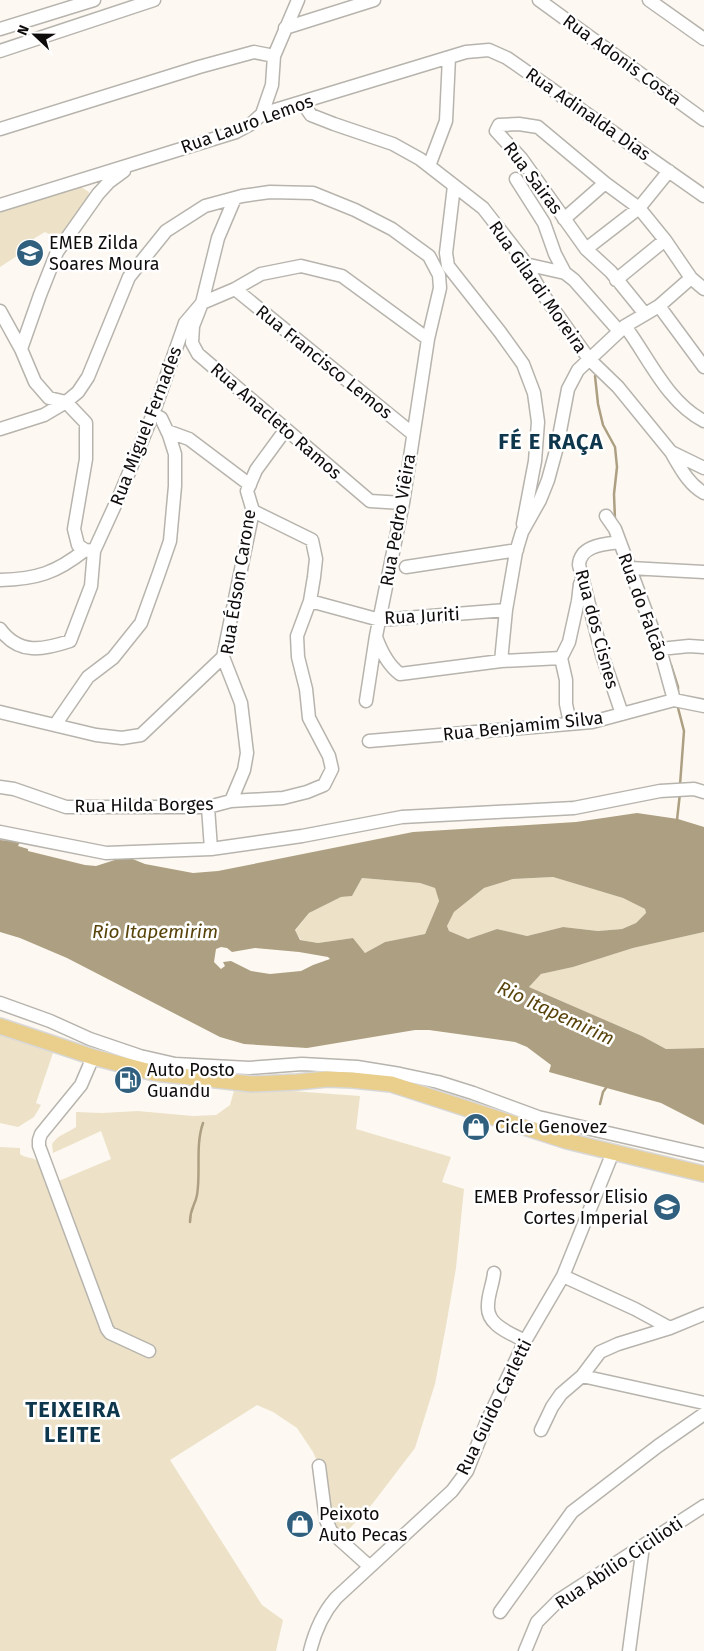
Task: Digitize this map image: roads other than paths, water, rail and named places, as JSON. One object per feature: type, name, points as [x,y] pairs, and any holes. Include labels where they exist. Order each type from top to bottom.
[{"type":"main road","points":[[0,1026],[93,1057],[154,1073],[252,1084],[327,1079],[391,1084],[536,1124],[613,1152],[704,1174]]},
{"type":"street","points":[[0,29],[94,0]]},
{"type":"street","points":[[0,51],[154,0]]},
{"type":"street","points":[[262,114],[272,85],[274,56],[298,0]]},
{"type":"street","points":[[285,28],[374,0]]},
{"type":"street","name":"Rua Adonis Costa","points":[[540,0],[704,120]]},
{"type":"street","points":[[648,0],[704,39]]},
{"type":"street","name":"Rua Adinalda Dias","points":[[466,52],[489,50],[507,58],[704,196]]},
{"type":"street","points":[[0,129],[254,52],[274,56]]},
{"type":"street","name":"Rua Lauro Lemos","points":[[0,205],[236,132],[251,124],[262,114],[466,52]]},
{"type":"street","points":[[429,166],[446,121],[449,58]]},
{"type":"street","name":"Rua Gilardi Moreira","points":[[302,102],[311,115],[393,144],[420,159],[483,208],[525,264],[542,293],[589,359],[618,387],[671,452],[704,468]]},
{"type":"street","name":"Rua Sairas","points":[[644,314],[611,272],[586,249],[521,158],[496,131],[499,125],[519,124],[538,127],[605,183],[639,208],[691,278],[704,290]]},
{"type":"street","points":[[21,349],[57,252],[98,194],[109,182],[132,165]]},
{"type":"street","points":[[586,249],[639,208],[669,171]]},
{"type":"street","points":[[516,179],[544,223],[555,254],[565,273],[622,329],[675,399],[696,417],[704,421]]},
{"type":"street","points":[[78,181],[87,184],[92,191],[91,206]]},
{"type":"street","points":[[564,219],[605,183]]},
{"type":"street","points":[[454,186],[446,253],[448,266],[523,364],[534,393],[538,422],[535,461],[506,610],[501,660]]},
{"type":"street","name":"Rua Pedro Viêira","points":[[0,429],[44,415],[66,402],[78,392],[88,377],[129,277],[166,232],[205,206],[235,198],[270,192],[313,193],[354,210],[392,229],[429,256],[439,275],[440,288],[428,339],[403,502],[376,636],[366,701]]},
{"type":"street","name":"Rua Anacleto Ramos","points":[[235,198],[218,238],[202,303],[194,326],[192,343],[198,354],[370,501],[403,502]]},
{"type":"street","points":[[616,280],[664,240]]},
{"type":"street","points":[[525,264],[565,273]]},
{"type":"street","points":[[202,303],[235,290],[261,274],[301,266],[342,276],[428,339]]},
{"type":"street","points":[[522,532],[540,500],[548,480],[557,447],[568,389],[578,370],[622,329],[659,306],[691,278]]},
{"type":"street","name":"Rua Francisco Lemos","points":[[235,290],[413,434]]},
{"type":"street","name":"Rua Miguel Fernades","points":[[90,550],[121,492],[153,414],[185,323],[202,303]]},
{"type":"street","points":[[659,306],[704,367]]},
{"type":"street","points":[[0,310],[21,349],[35,382],[49,398],[66,402],[86,424],[86,459],[74,529],[78,545],[90,550]]},
{"type":"street","points":[[55,725],[88,677],[113,658],[142,624],[170,540],[175,486],[175,454],[161,418],[153,414]]},
{"type":"street","name":"Rua Édson Carone","points":[[230,801],[244,770],[247,753],[241,703],[223,657],[253,512],[248,491],[256,470],[286,429]]},
{"type":"street","points":[[167,432],[189,438],[250,485]]},
{"type":"street","points":[[671,452],[686,477],[698,490],[704,493]]},
{"type":"street","points":[[253,512],[312,540],[316,559],[310,601]]},
{"type":"street","name":"Rua do Falcão","points":[[606,516],[615,529],[660,649],[674,700]]},
{"type":"street","name":"Rua dos Cisnes","points":[[620,542],[594,546],[579,560],[581,576],[602,655],[622,714]]},
{"type":"street","points":[[0,580],[15,580],[50,574],[90,550]]},
{"type":"street","points":[[0,629],[6,637],[21,646],[34,649],[48,648],[70,641],[91,586],[90,550]]},
{"type":"street","points":[[406,567],[517,550]]},
{"type":"street","points":[[630,568],[704,572]]},
{"type":"street","points":[[570,723],[566,704],[566,680],[561,658],[569,642],[578,601],[581,576]]},
{"type":"street","name":"Rua Juriti","points":[[310,601],[380,620],[506,610]]},
{"type":"street","name":"Rua Hilda Borges","points":[[0,787],[14,789],[66,807],[208,807],[230,801],[283,798],[307,792],[324,785],[332,769],[329,756],[309,718],[306,689],[298,657],[296,636],[310,601]]},
{"type":"street","points":[[376,636],[388,662],[400,674],[501,660],[561,658]]},
{"type":"street","points":[[660,649],[689,646],[704,647]]},
{"type":"street","points":[[0,712],[105,736],[122,738],[141,735],[223,657]]},
{"type":"street","name":"Rua Benjamim Silva","points":[[370,742],[592,722],[674,700],[704,706]]},
{"type":"street","points":[[0,832],[106,853],[211,849],[302,836],[402,816],[574,808],[660,791],[694,790],[704,792]]},
{"type":"street","points":[[208,807],[211,849]]},
{"type":"street","points":[[0,1003],[50,1021],[90,1039],[140,1056],[175,1064],[249,1068],[302,1064],[358,1067],[438,1082],[500,1102],[536,1124],[704,1155]]},
{"type":"street","points":[[93,1057],[82,1085],[41,1134],[39,1146],[107,1329],[110,1333],[149,1351]]},
{"type":"street","name":"Rua Guido Carletti","points":[[310,1651],[314,1635],[324,1613],[336,1598],[452,1491],[467,1471],[487,1421],[525,1341],[563,1276],[613,1152]]},
{"type":"street","points":[[494,1273],[488,1312],[501,1329],[525,1341]]},
{"type":"street","points":[[563,1276],[635,1309],[670,1328]]},
{"type":"street","points":[[541,1430],[556,1400],[582,1376],[600,1352],[704,1314]]},
{"type":"street","points":[[582,1376],[704,1403]]},
{"type":"street","points":[[500,1612],[572,1512],[665,1441],[704,1414]]},
{"type":"street","points":[[318,1466],[326,1520],[331,1531],[369,1566]]},
{"type":"street","name":"Rua Abílio Cicilioti","points":[[525,1651],[537,1622],[559,1600],[704,1506]]},
{"type":"street","points":[[629,1651],[643,1546]]},
{"type":"water","name":"Rio Itapemirim","points":[[637,813],[678,819],[704,827],[704,932],[633,948],[573,967],[541,974],[529,987],[642,1036],[666,1049],[704,1048],[704,1125],[661,1103],[549,1072],[551,1065],[527,1047],[515,1042],[429,1030],[415,1030],[307,1048],[244,1044],[220,1037],[67,958],[20,938],[0,932],[0,840],[20,842],[18,846],[28,849],[28,851],[85,865],[96,866],[121,858],[130,858],[145,864],[193,873],[218,871],[413,832],[576,822]],"holes":[[[553,877],[623,898],[645,909],[646,913],[636,923],[622,929],[598,931],[563,927],[527,936],[497,929],[468,939],[449,931],[447,926],[454,912],[484,888],[513,879]],[[362,878],[420,883],[435,888],[439,901],[425,934],[385,942],[365,953],[353,938],[318,943],[300,940],[295,930],[309,913],[341,897],[352,896]],[[221,947],[227,948],[232,952],[255,948],[299,952],[328,957],[330,959],[301,971],[270,974],[251,971],[231,961],[223,962],[225,966],[221,969],[214,962],[216,949]]]},
{"type":"waterway","points":[[595,376],[598,404],[603,425],[615,447],[617,467],[614,494],[615,520]]},
{"type":"waterway","points":[[671,665],[678,693]]},
{"type":"waterway","points":[[677,704],[684,731],[680,785]]},
{"type":"waterway","points":[[677,820],[680,793]]},
{"type":"waterway","points":[[600,1104],[603,1092],[608,1085]]},
{"type":"waterway","points":[[190,1222],[197,1195],[199,1141],[203,1123]]},
{"type":"place","name":"EMEB Zilda Soares Moura","points":[[30,253]]},
{"type":"place","name":"Auto Posto Guandu","points":[[128,1080]]},
{"type":"place","name":"Cicle Genovez","points":[[476,1127]]},
{"type":"place","name":"EMEB Professor Elisio Cortes Imperial","points":[[667,1207]]},
{"type":"place","name":"Peixoto Auto Pecas","points":[[300,1524]]},
{"type":"district","name":"FÉ E RAÇA","points":[[551,441]]},
{"type":"district","name":"TEIXEIRA LEITE","points":[[73,1422]]}]
